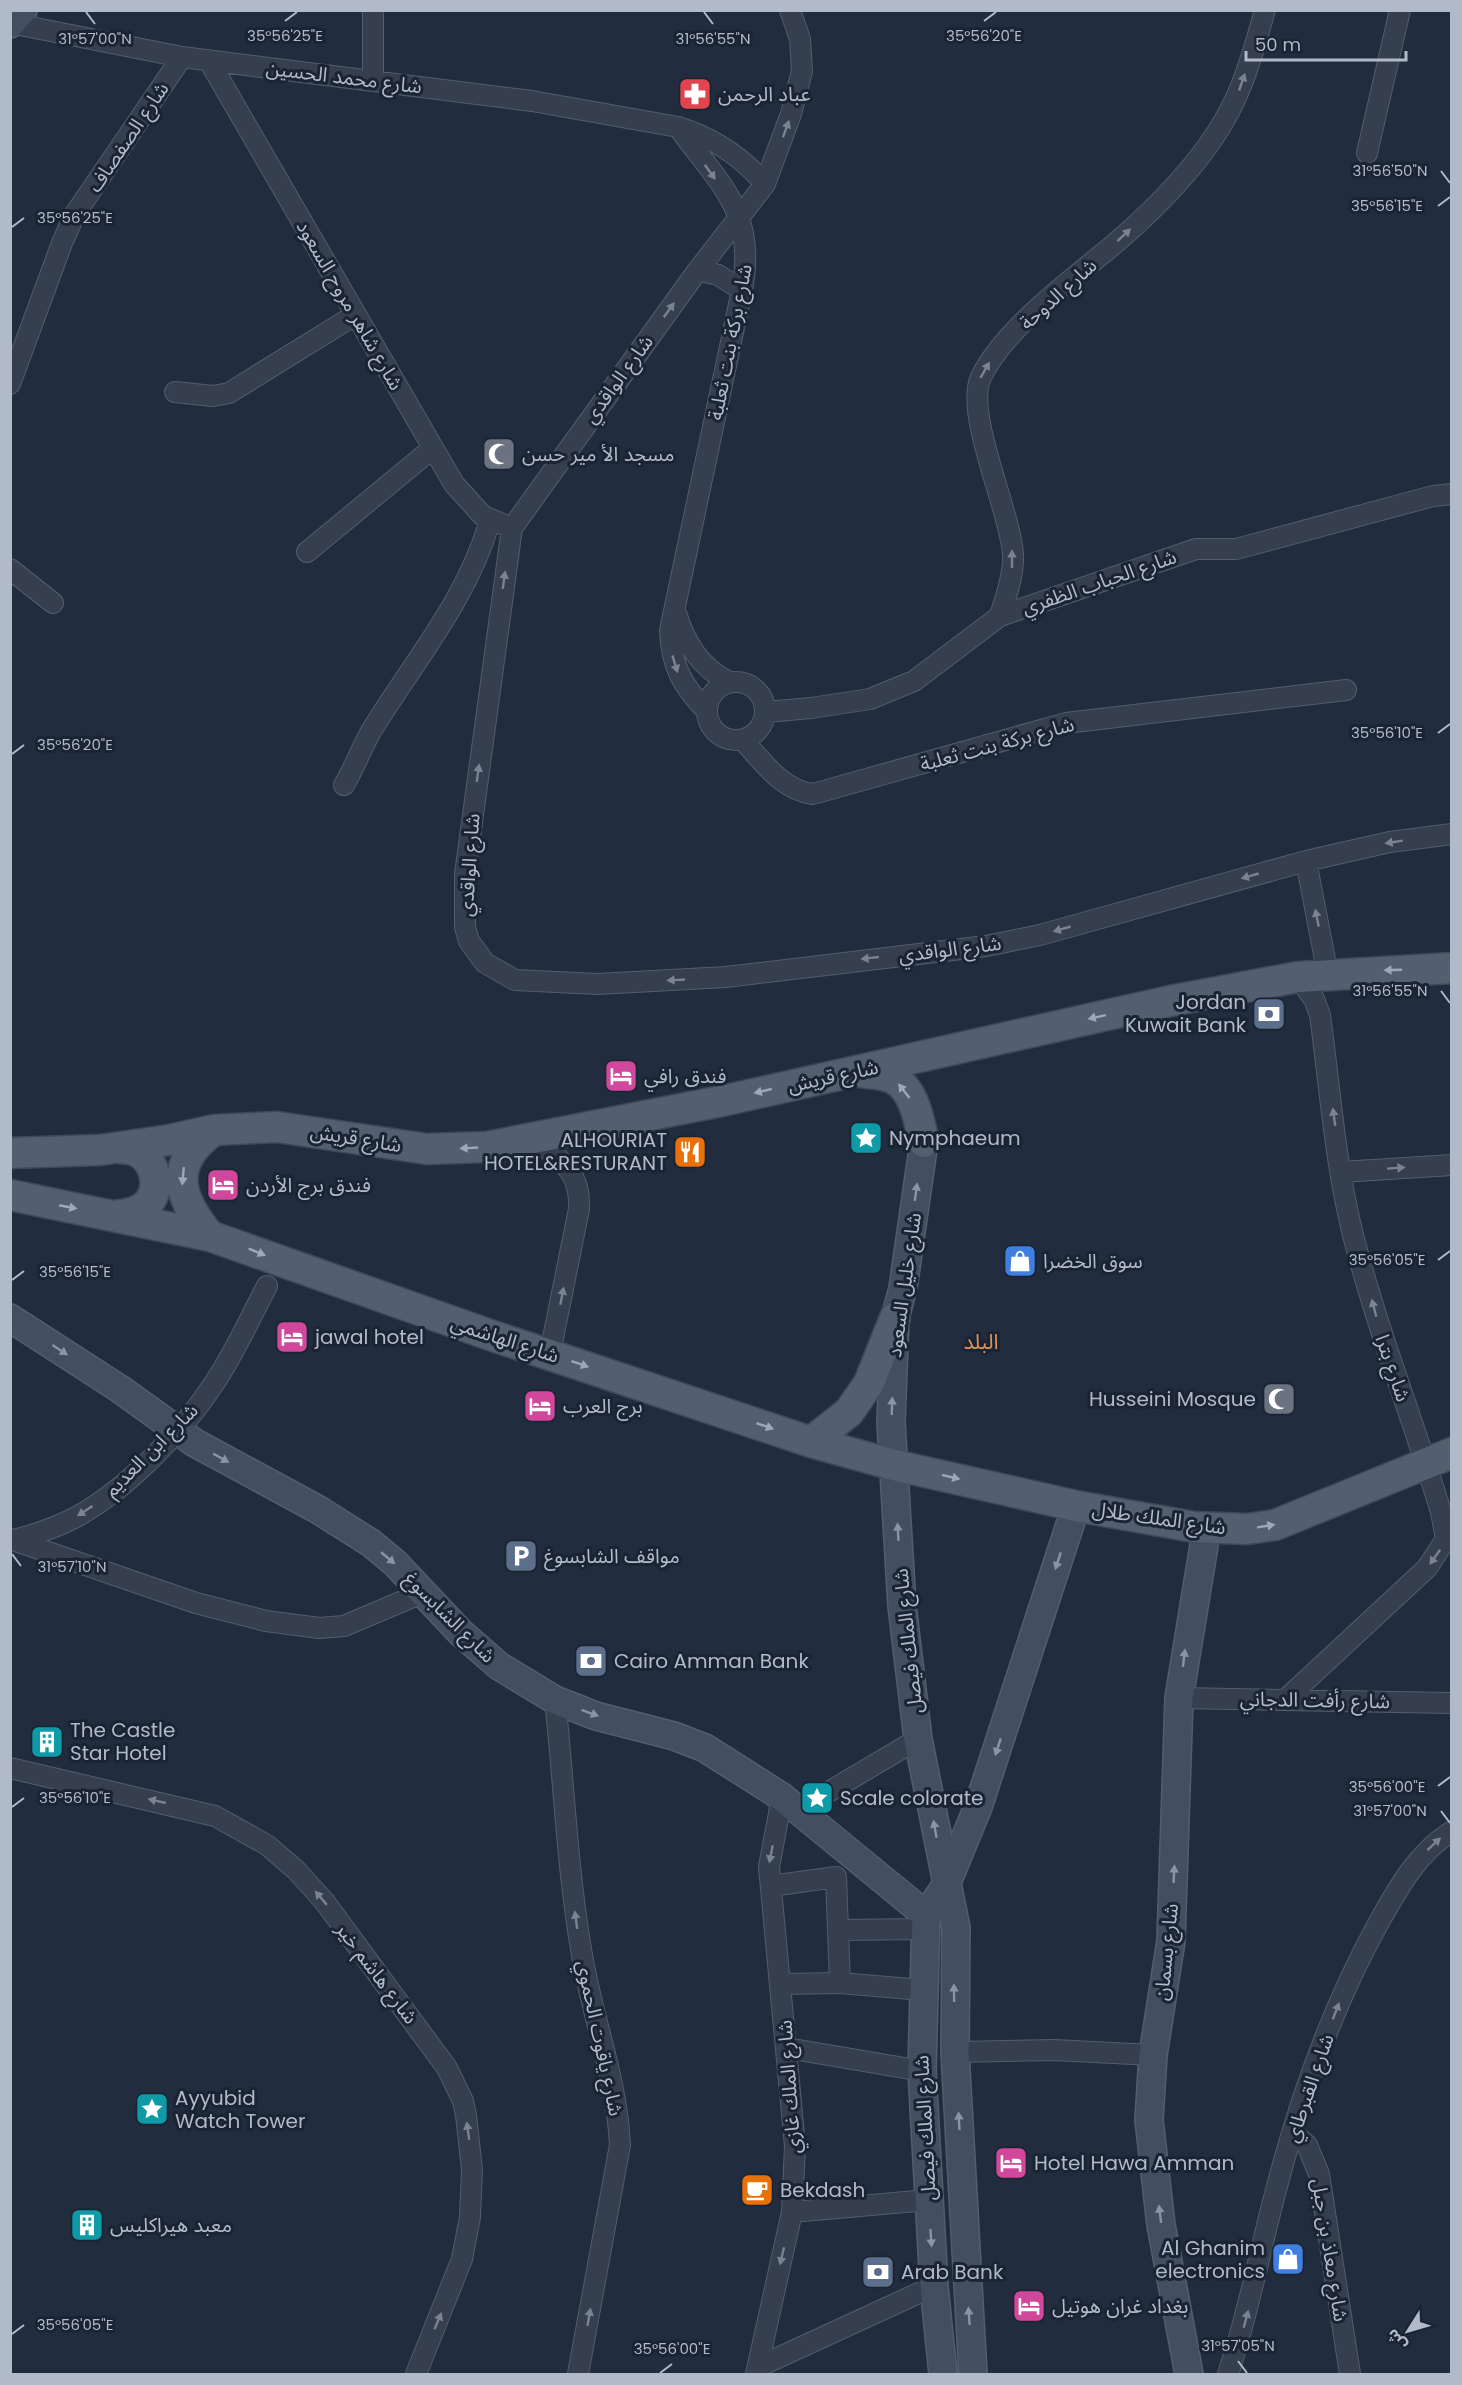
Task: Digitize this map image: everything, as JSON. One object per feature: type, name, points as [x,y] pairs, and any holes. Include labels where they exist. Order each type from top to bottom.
[{"type":"main road","name":"شارع قريش","points":[[214,1130],[277,1127],[427,1149],[487,1148],[854,1071],[1170,1001],[1298,977],[1452,968]]},
{"type":"main road","points":[[854,1071],[893,1078],[905,1089],[916,1110],[924,1142]]},
{"type":"main road","points":[[10,1153],[119,1148],[214,1130]]},
{"type":"main road","points":[[210,1236],[185,1200],[181,1179],[186,1159],[197,1142],[214,1130]]},
{"type":"main road","name":"شارع خليل السعود","points":[[894,1465],[891,1422],[895,1318],[903,1288],[924,1142]]},
{"type":"main road","points":[[114,1216],[134,1213],[150,1202],[156,1184],[152,1165],[138,1152],[119,1148]]},
{"type":"main road","name":"شارع الهاشمي","points":[[10,1195],[210,1236],[490,1335],[550,1353],[811,1442],[894,1465]]},
{"type":"main road","name":"شارع الشابسوغ","points":[[10,1318],[120,1389],[176,1431],[350,1528],[395,1563],[461,1633],[499,1666],[555,1700],[596,1716],[674,1736],[705,1748],[790,1803],[856,1857],[926,1922]]},
{"type":"main road","points":[[811,1442],[849,1412],[869,1383],[895,1318]]},
{"type":"main road","name":"شارع الملك طلال","points":[[894,1465],[1076,1506],[1207,1527],[1247,1529],[1275,1525],[1439,1458]]},
{"type":"main road","name":"شارع الملك فيصل","points":[[894,1465],[902,1606],[918,1740],[945,1887],[956,1928],[956,2052],[973,2374]]},
{"type":"main road","points":[[926,1922],[945,1887],[978,1807],[1076,1506]]},
{"type":"main road","name":"شارع بسمان","points":[[1189,2374],[1161,2225],[1149,2120],[1153,2055],[1171,1941],[1179,1698],[1207,1527]]},
{"type":"main road","name":"شارع الملك فيصل","points":[[926,1922],[922,2071],[928,2200],[943,2374]]},
{"type":"street","points":[[373,10],[373,81]]},
{"type":"street","name":"شارع الواقدي","points":[[790,10],[800,39],[802,71],[791,114],[765,184],[741,218],[698,270],[512,528],[468,850],[465,927],[476,954],[485,963],[515,980],[598,984],[726,977],[986,946],[1040,935],[1306,861],[1390,842],[1452,834]]},
{"type":"street","name":"شارع الدوحة","points":[[1000,616],[1011,579],[1013,554],[981,424],[977,388],[981,377],[990,362],[1014,333],[1160,201],[1202,153],[1238,94],[1265,10]]},
{"type":"street","points":[[1366,153],[1400,10]]},
{"type":"street","name":"شارع محمد الحسين","points":[[14,20],[182,57],[532,101],[678,127],[698,133],[729,150],[765,184]]},
{"type":"street","name":"شارع الصفصاف","points":[[10,384],[75,214],[182,57]]},
{"type":"street","name":"شارع شاهر مروح السعود","points":[[209,61],[454,484],[472,508],[490,520],[512,528]]},
{"type":"street","points":[[678,127],[741,218]]},
{"type":"street","name":"شارع بركة بنت ثعلبة","points":[[707,711],[683,685],[675,667],[670,630],[742,290],[746,252],[741,218]]},
{"type":"street","points":[[698,270],[718,275],[742,290]]},
{"type":"street","points":[[175,392],[213,396],[229,393],[355,315]]},
{"type":"street","points":[[307,552],[433,448]]},
{"type":"street","name":"شارع الحباب الظفري","points":[[766,712],[870,699],[914,681],[1000,616],[1196,549],[1236,549],[1442,495],[1452,486]]},
{"type":"street","points":[[344,785],[372,730],[465,585],[481,552],[490,520]]},
{"type":"street","points":[[10,569],[53,603]]},
{"type":"street","points":[[674,607],[681,631],[696,656],[715,675],[729,682],[742,682],[754,688],[763,698],[766,712],[759,730],[742,740],[722,737],[714,730],[707,711],[709,699],[717,688],[729,682]]},
{"type":"street","name":"شارع بركة بنت ثعلبة","points":[[742,740],[774,774],[793,789],[813,794],[1066,723],[1346,690]]},
{"type":"street","points":[[1306,861],[1328,975]]},
{"type":"street","name":"شارع بترا","points":[[1286,1699],[1427,1568],[1446,1539],[1439,1458],[1381,1334],[1353,1233],[1341,1172],[1320,1015],[1314,999],[1298,977]]},
{"type":"street","points":[[535,1139],[569,1168],[580,1192],[579,1209],[550,1353]]},
{"type":"street","points":[[1341,1172],[1452,1165]]},
{"type":"street","name":"شارع ابن العديم","points":[[12,1539],[47,1531],[79,1516],[135,1472],[176,1431],[226,1365],[267,1286]]},
{"type":"street","points":[[12,1539],[196,1603],[277,1623],[320,1628],[344,1626],[422,1593]]},
{"type":"street","name":"شارع رأفت الدجاني","points":[[1179,1698],[1452,1703]]},
{"type":"street","name":"شارع ياقوت الحموي","points":[[555,1700],[574,1908],[581,1952],[619,2112],[620,2145],[578,2374]]},
{"type":"street","points":[[790,1803],[918,1740]]},
{"type":"street","name":"شارع هاشم خير","points":[[10,1768],[215,1816],[267,1845],[296,1870],[324,1901],[447,2068],[463,2101],[466,2115],[472,2170],[470,2217],[462,2259],[416,2374]]},
{"type":"street","name":"شارع الملك غازي","points":[[757,2371],[792,2212],[795,2146],[769,1867],[790,1803]]},
{"type":"street","name":"شارع القبرطاي","points":[[1228,2374],[1246,2320],[1275,2193],[1314,2068],[1340,1999],[1371,1937],[1413,1867],[1438,1839],[1452,1831]]},
{"type":"street","points":[[771,1886],[836,1877],[856,1857]]},
{"type":"street","points":[[836,1877],[840,1983]]},
{"type":"street","points":[[838,1930],[926,1922]]},
{"type":"street","points":[[780,1984],[840,1983],[923,1990]]},
{"type":"street","points":[[787,2048],[922,2071]]},
{"type":"street","points":[[956,2052],[1054,2050],[1153,2055]]},
{"type":"street","name":"شارع معاذ بن جبل","points":[[1293,2133],[1307,2145],[1319,2174],[1350,2374]]},
{"type":"street","points":[[792,2212],[928,2200]]},
{"type":"street","points":[[757,2371],[934,2286]]},
{"type":"place","name":"عباد الرحمن","points":[[695,94]]},
{"type":"place","name":"مسجد الأ مير حسن","points":[[499,454]]},
{"type":"place","name":"Jordan Kuwait Bank","points":[[1269,1014]]},
{"type":"place","name":"فندق رافي","points":[[621,1076]]},
{"type":"place","name":"Nymphaeum","points":[[866,1138]]},
{"type":"place","name":"ALHOURIAT HOTEL&RESTURANT","points":[[690,1152]]},
{"type":"place","name":"فندق برج الأردن","points":[[223,1185]]},
{"type":"place","name":"سوق الخضرا","points":[[1020,1261]]},
{"type":"place","name":"jawal hotel","points":[[292,1337]]},
{"type":"place","name":"Husseini Mosque","points":[[1279,1399]]},
{"type":"place","name":"برج العرب","points":[[540,1406]]},
{"type":"place","name":"مواقف الشابسوغ","points":[[521,1556]]},
{"type":"place","name":"Cairo Amman Bank","points":[[591,1661]]},
{"type":"place","name":"The Castle Star Hotel","points":[[47,1742]]},
{"type":"place","name":"Scale colorate","points":[[817,1798]]},
{"type":"place","name":"Ayyubid Watch Tower","points":[[152,2109]]},
{"type":"place","name":"Hotel Hawa Amman","points":[[1011,2163]]},
{"type":"place","name":"Bekdash","points":[[757,2190]]},
{"type":"place","name":"معبد هيراكليس","points":[[87,2225]]},
{"type":"place","name":"Al Ghanim electronics","points":[[1288,2259]]},
{"type":"place","name":"Arab Bank","points":[[878,2272]]},
{"type":"place","name":"بغداد غران هوتيل","points":[[1029,2306]]},
{"type":"district","name":"البلد","points":[[981,1341]]}]
